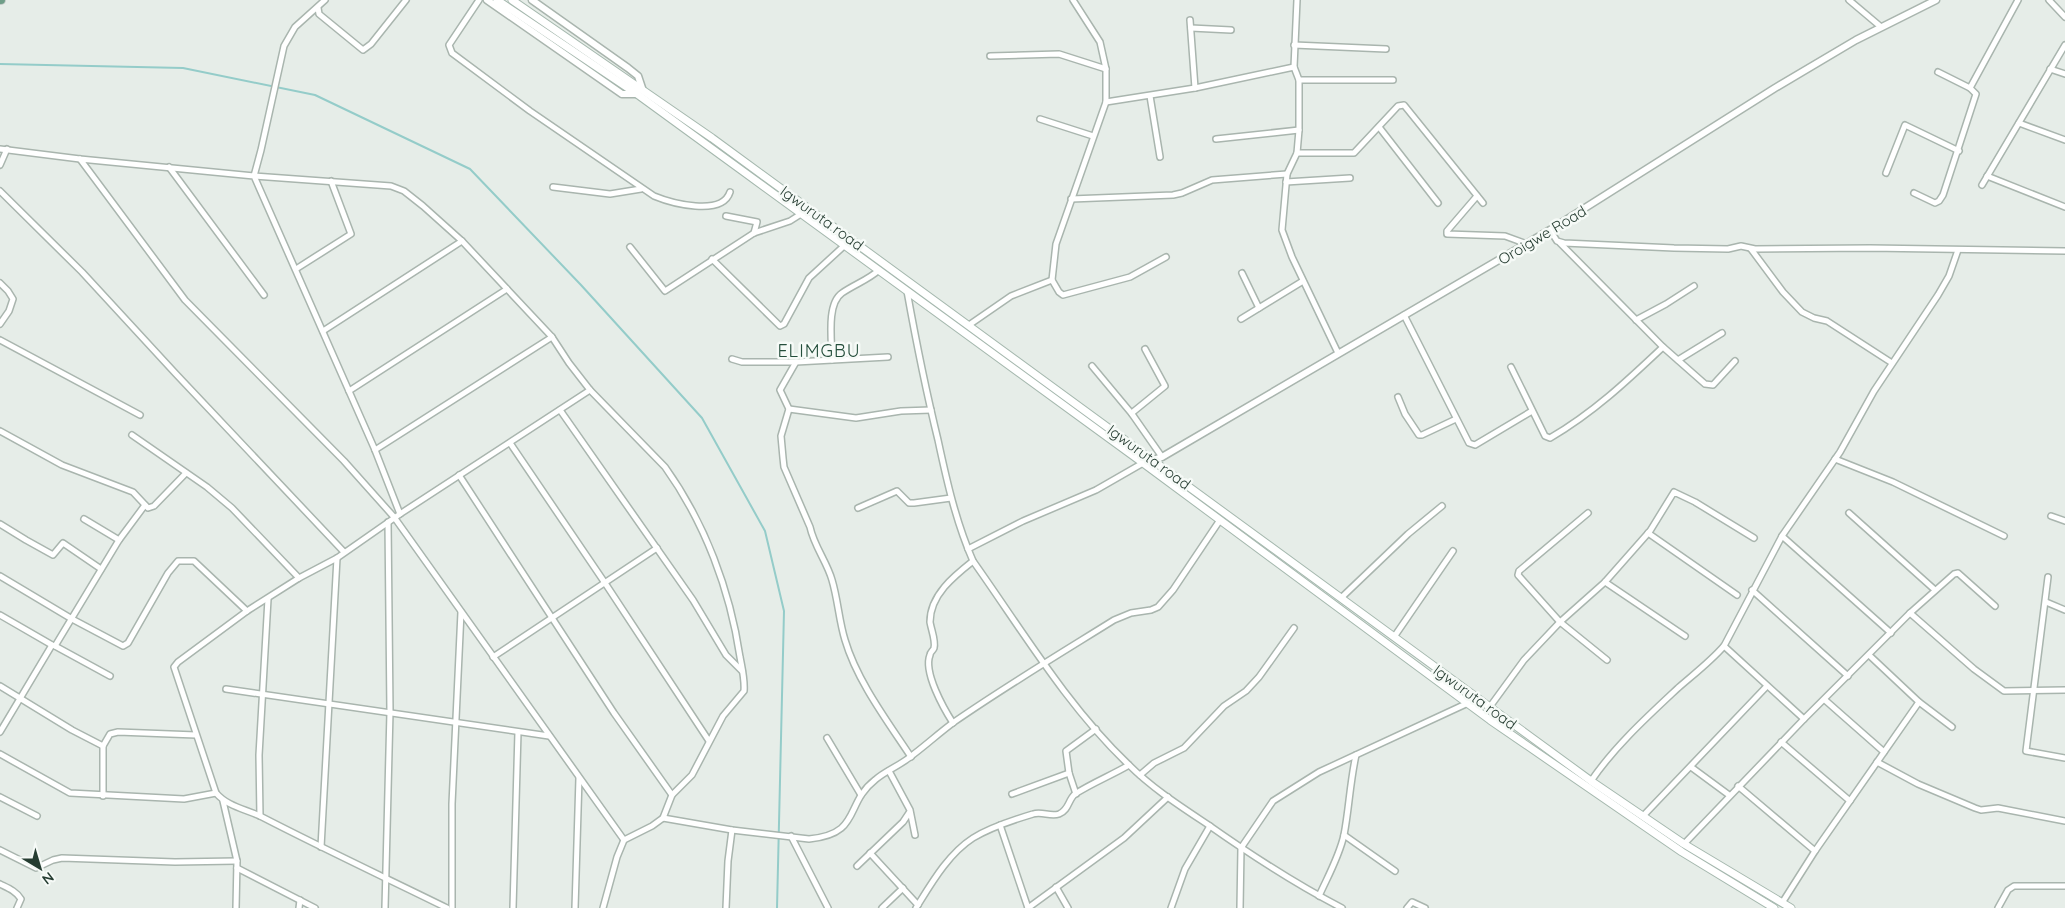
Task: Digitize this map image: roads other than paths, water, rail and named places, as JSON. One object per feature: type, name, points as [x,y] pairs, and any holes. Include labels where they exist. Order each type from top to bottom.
[{"type":"main road","name":"Igwuruta road","points":[[497,0],[637,94],[1143,462],[1547,760],[1682,852],[1774,908]]},
{"type":"main road","name":"Igwuruta road","points":[[512,0],[642,88],[970,325],[1554,755],[1684,844],[1791,908]]},
{"type":"main road","points":[[1547,760],[1554,755]]},
{"type":"street","points":[[325,0],[296,27],[284,46],[254,176],[375,450],[400,514]]},
{"type":"street","points":[[318,7],[319,14],[363,50],[371,44],[406,0]]},
{"type":"street","points":[[479,0],[449,45],[452,53],[641,189],[666,201],[692,206],[704,206],[722,202],[729,197],[730,192]]},
{"type":"street","points":[[486,0],[622,94],[637,94]]},
{"type":"street","points":[[532,0],[638,76],[642,88]]},
{"type":"street","points":[[1073,0],[1100,42],[1106,69],[1106,102],[1056,244],[1052,280],[1063,295],[1130,277],[1166,257]]},
{"type":"street","points":[[1297,0],[1294,67],[1299,80],[1299,130],[1297,153],[1287,174],[1282,230],[1303,281],[1338,353]]},
{"type":"street","points":[[1849,0],[1881,27]]},
{"type":"street","name":"Oroigwe Road","points":[[1143,462],[1154,461],[1527,244],[1775,88],[1881,27],[1936,0]]},
{"type":"street","points":[[1970,88],[2018,0]]},
{"type":"street","points":[[2049,0],[2065,17]]},
{"type":"street","points":[[1190,20],[1195,88]]},
{"type":"street","points":[[1191,28],[1231,30]]},
{"type":"street","points":[[1294,45],[1386,49]]},
{"type":"street","points":[[1982,185],[2065,45]]},
{"type":"street","points":[[990,56],[1059,54],[1106,69]]},
{"type":"street","points":[[1106,102],[1195,88],[1294,67]]},
{"type":"street","points":[[2050,69],[2065,74]]},
{"type":"street","points":[[1914,193],[1931,202],[1939,201],[1959,151],[1976,94],[1970,88],[1938,72]]},
{"type":"street","points":[[1299,80],[1393,80]]},
{"type":"street","points":[[1150,96],[1160,156]]},
{"type":"street","points":[[1297,153],[1354,153],[1398,106],[1404,104],[1483,203]]},
{"type":"street","points":[[1040,119],[1093,136]]},
{"type":"street","points":[[2019,123],[2065,140]]},
{"type":"street","points":[[1886,174],[1905,125],[1959,151]]},
{"type":"street","points":[[1379,127],[1438,203]]},
{"type":"street","points":[[1216,139],[1299,130]]},
{"type":"street","points":[[0,148],[80,159],[254,176],[391,186],[399,189],[424,206],[462,241],[552,336],[569,363],[590,390],[654,454],[673,478],[697,523],[720,574],[732,610],[744,691],[728,708],[692,775],[672,795],[663,818],[652,826],[624,840],[617,857],[603,908]]},
{"type":"street","points":[[0,165],[6,149]]},
{"type":"street","points":[[80,159],[186,300],[344,461],[394,517],[624,840]]},
{"type":"street","points":[[169,167],[264,295]]},
{"type":"street","points":[[1071,198],[1173,195],[1212,180],[1287,174]]},
{"type":"street","points":[[1987,176],[2065,207]]},
{"type":"street","points":[[1286,182],[1350,178]]},
{"type":"street","points":[[296,269],[351,234],[331,181]]},
{"type":"street","points":[[554,187],[610,194],[641,189]]},
{"type":"street","points":[[0,191],[82,272],[344,552]]},
{"type":"street","points":[[1477,196],[1447,231],[1447,234],[1505,236],[1527,244]]},
{"type":"street","points":[[630,247],[665,291],[754,232],[790,221],[801,214]]},
{"type":"street","points":[[726,216],[757,222],[754,232]]},
{"type":"street","points":[[1550,230],[1636,320],[1705,384],[1711,386],[1735,361]]},
{"type":"street","points":[[323,331],[462,241]]},
{"type":"street","points":[[1560,242],[1674,248],[1728,248],[1741,246],[1750,249],[1870,248],[2065,252]]},
{"type":"street","points":[[712,259],[780,326],[784,324],[809,278],[845,245]]},
{"type":"street","points":[[1750,249],[1783,292],[1802,312],[1814,318],[1827,321],[1892,362]]},
{"type":"street","points":[[1591,781],[1606,760],[1630,734],[1724,646],[1782,536],[1834,459],[1892,362],[1925,316],[1946,282],[1958,250]]},
{"type":"street","points":[[832,360],[833,304],[841,293],[870,278],[879,270]]},
{"type":"street","points":[[1242,274],[1259,308]]},
{"type":"street","points":[[970,325],[1011,296],[1052,280]]},
{"type":"street","points":[[1241,319],[1303,281]]},
{"type":"street","points":[[0,283],[13,299],[9,311],[0,324]]},
{"type":"street","points":[[1636,320],[1694,286]]},
{"type":"street","points":[[349,392],[507,289]]},
{"type":"street","points":[[907,291],[951,498],[968,549],[973,561],[1045,664],[1096,729],[1140,775],[1241,848],[1342,908]]},
{"type":"street","points":[[1404,315],[1469,444],[1472,445],[1532,411]]},
{"type":"street","points":[[1678,360],[1722,332]]},
{"type":"street","points":[[375,450],[552,336]]},
{"type":"street","points":[[0,340],[140,415]]},
{"type":"street","points":[[1511,367],[1544,436],[1550,438],[1592,411],[1663,346]]},
{"type":"street","points":[[1132,414],[1165,386],[1145,349]]},
{"type":"street","points":[[732,359],[742,362],[796,362],[888,357]]},
{"type":"street","points":[[796,362],[780,390],[789,409],[781,436],[784,467],[832,579],[845,640],[858,672],[911,757]]},
{"type":"street","points":[[1092,366],[1132,414],[1162,456]]},
{"type":"street","points":[[236,908],[238,868],[223,802],[216,793],[174,671],[175,664],[247,611],[299,578],[337,558],[394,517],[590,390]]},
{"type":"street","points":[[1398,397],[1405,414],[1419,435],[1456,419]]},
{"type":"street","points":[[789,409],[856,418],[901,411],[931,410]]},
{"type":"street","points":[[560,410],[657,548],[729,659],[742,671]]},
{"type":"street","points":[[0,431],[62,465],[133,492],[148,508],[154,506],[186,473]]},
{"type":"street","points":[[132,435],[232,508],[299,578]]},
{"type":"street","points":[[510,443],[709,741]]},
{"type":"street","points":[[1834,459],[1893,482],[2004,536]]},
{"type":"street","points":[[968,549],[1096,490],[1143,462]]},
{"type":"street","points":[[459,475],[554,617],[614,713],[672,795]]},
{"type":"street","points":[[858,508],[897,490],[909,503],[914,504],[951,498]]},
{"type":"street","points":[[1490,708],[1524,660],[1560,622],[1605,582],[1648,533],[1672,494],[1676,492],[1754,538]]},
{"type":"street","points":[[0,732],[19,698],[72,619],[119,540],[145,505]]},
{"type":"street","points":[[1341,598],[1408,534],[1442,506]]},
{"type":"street","points":[[1588,513],[1518,573],[1560,622],[1607,660]]},
{"type":"street","points":[[1849,513],[1935,590]]},
{"type":"street","points":[[2051,516],[2065,521]]},
{"type":"street","points":[[84,519],[119,540]]},
{"type":"street","points":[[663,818],[732,830],[788,836],[821,838],[836,832],[849,821],[861,795],[870,784],[911,757],[953,723],[1114,620],[1131,613],[1158,607],[1173,590],[1220,520]]},
{"type":"street","points":[[385,908],[390,712],[388,522]]},
{"type":"street","points":[[0,524],[53,555],[63,543],[101,569]]},
{"type":"street","points":[[1648,533],[1737,595]]},
{"type":"street","points":[[1782,536],[1891,633]]},
{"type":"street","points":[[493,657],[657,548]]},
{"type":"street","points":[[1394,637],[1453,550]]},
{"type":"street","points":[[321,848],[337,558]]},
{"type":"street","points":[[0,576],[119,646],[125,646],[168,573],[178,561],[194,561],[247,611]]},
{"type":"street","points":[[953,723],[938,696],[929,668],[929,657],[934,647],[931,613],[949,581],[973,561]]},
{"type":"street","points":[[1684,844],[1804,719],[1910,614],[1954,574],[1958,573],[1995,606]]},
{"type":"street","points":[[2048,577],[2026,752],[2065,758]]},
{"type":"street","points":[[1605,582],[1685,636]]},
{"type":"street","points":[[1752,590],[1848,676]]},
{"type":"street","points":[[260,816],[259,755],[268,599]]},
{"type":"street","points":[[2046,602],[2065,610]]},
{"type":"street","points":[[452,908],[452,804],[461,612]]},
{"type":"street","points":[[1910,614],[1974,669],[2004,691],[2065,690]]},
{"type":"street","points":[[0,615],[110,676]]},
{"type":"street","points":[[1140,775],[1154,763],[1184,748],[1224,706],[1246,691],[1259,677],[1294,628]]},
{"type":"street","points":[[1724,646],[1804,719]]},
{"type":"street","points":[[729,659],[740,654]]},
{"type":"street","points":[[1869,655],[1919,702],[1952,727]]},
{"type":"street","points":[[0,686],[72,730],[103,746]]},
{"type":"street","points":[[1643,816],[1767,686]]},
{"type":"street","points":[[226,689],[328,702],[455,724],[549,736]]},
{"type":"street","points":[[1825,700],[1884,752]]},
{"type":"street","points":[[1782,903],[1815,851],[1919,702]]},
{"type":"street","points":[[1240,908],[1241,848],[1273,801],[1319,772],[1468,703]]},
{"type":"street","points":[[1076,794],[1069,773],[1066,751],[1096,729]]},
{"type":"street","points":[[103,796],[103,746],[110,734],[118,732],[196,734]]},
{"type":"street","points":[[513,908],[518,732]]},
{"type":"street","points":[[827,738],[861,795]]},
{"type":"street","points":[[1781,742],[1850,801]]},
{"type":"street","points":[[0,754],[70,793],[184,799],[216,793]]},
{"type":"street","points":[[1319,896],[1337,858],[1344,834],[1350,780],[1356,755]]},
{"type":"street","points":[[1877,762],[1918,784],[1974,808],[1981,810],[1998,808],[2065,821]]},
{"type":"street","points":[[870,853],[903,888],[916,907],[938,874],[974,837],[1000,825],[1036,813],[1060,814],[1076,794],[1129,765]]},
{"type":"street","points":[[1691,767],[1729,795]]},
{"type":"street","points":[[890,771],[910,812],[915,835]]},
{"type":"street","points":[[1012,794],[1069,773]]},
{"type":"street","points":[[576,908],[579,778]]},
{"type":"street","points":[[1738,786],[1815,851]]},
{"type":"street","points":[[1000,825],[1028,908],[1124,838],[1168,797]]},
{"type":"street","points":[[0,798],[37,816]]},
{"type":"street","points":[[223,802],[260,816],[321,848],[448,908]]},
{"type":"street","points":[[857,866],[903,822],[910,812]]},
{"type":"street","points":[[1171,908],[1185,868],[1210,826]]},
{"type":"street","points":[[726,908],[728,860],[732,830]]},
{"type":"street","points":[[1344,834],[1395,872]]},
{"type":"street","points":[[788,836],[828,908]]},
{"type":"street","points":[[0,850],[36,868],[52,860],[62,858],[175,862],[237,861]]},
{"type":"street","points":[[238,868],[314,908]]},
{"type":"street","points":[[0,884],[14,891],[20,897],[21,899],[16,908]]},
{"type":"street","points":[[1998,908],[2008,890],[2014,886],[2065,886]]},
{"type":"street","points":[[1056,887],[1068,908]]},
{"type":"street","points":[[882,908],[903,888]]},
{"type":"street","points":[[300,900],[300,908]]},
{"type":"street","points":[[1407,908],[1412,902],[1425,908]]},
{"type":"waterway","points":[[0,64],[183,68],[315,95],[470,169],[581,285],[702,418],[765,531],[784,611],[777,908]]},
{"type":"district","name":"ELIMGBU","points":[[819,350]]}]
